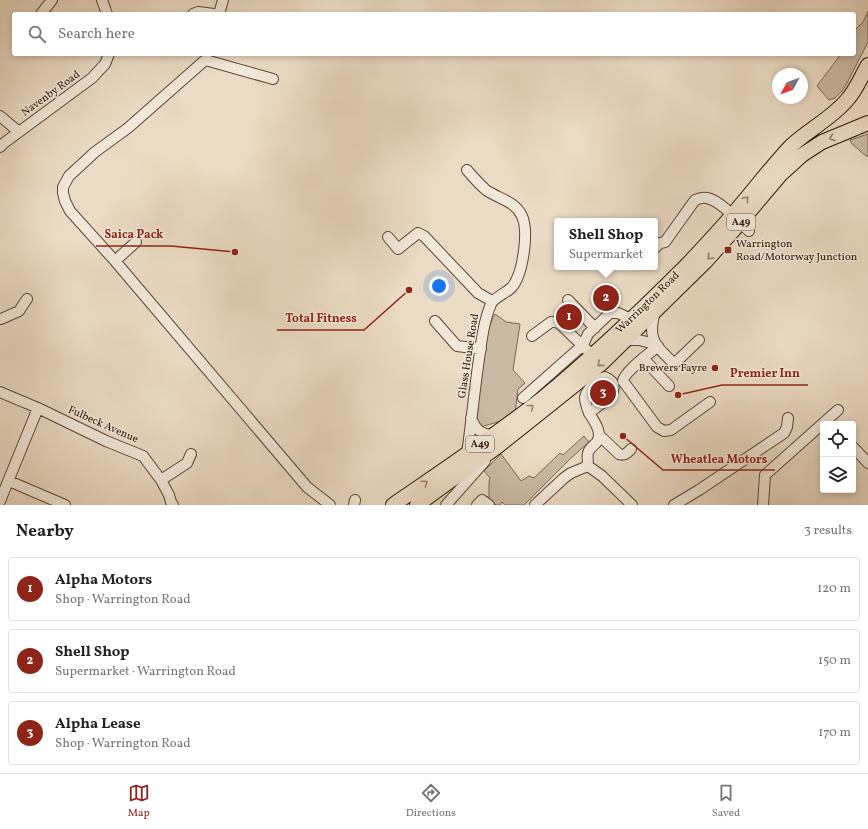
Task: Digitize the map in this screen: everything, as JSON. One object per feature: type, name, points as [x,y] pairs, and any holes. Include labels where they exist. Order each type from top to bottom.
[{"type":"highway","name":"Warrington Road","points":[[417,505],[496,440],[542,398],[592,356],[686,266],[710,240],[740,223],[790,146],[835,112],[847,100],[868,65]]},
{"type":"highway","name":"Warrington Road","points":[[393,505],[468,454],[496,440],[563,395],[602,363],[706,261],[781,174],[802,155],[822,142],[868,123]]},
{"type":"street","points":[[43,12],[52,0]]},
{"type":"street","points":[[102,0],[106,12]]},
{"type":"street","points":[[220,12],[223,0]]},
{"type":"street","name":"Navenby Road","points":[[0,147],[92,78],[105,64],[108,56]]},
{"type":"street","points":[[273,79],[207,60],[128,128],[94,152],[68,176],[63,187],[63,193],[70,211],[115,261],[307,487],[330,505]]},
{"type":"street","points":[[0,116],[19,132]]},
{"type":"street","name":"Glass House Road","points":[[467,170],[487,190],[504,198],[515,207],[520,212],[525,225],[524,245],[519,274],[511,288],[492,301],[484,324],[468,454]]},
{"type":"street","points":[[658,245],[665,242],[695,200],[700,198],[707,198],[720,204],[740,223]]},
{"type":"street","points":[[388,237],[398,249],[418,232],[424,236],[478,292],[492,301]]},
{"type":"street","points":[[115,261],[136,242]]},
{"type":"street","points":[[0,319],[20,311],[27,300]]},
{"type":"street","points":[[568,300],[594,328]]},
{"type":"street","points":[[655,312],[652,326],[656,345],[674,364],[698,340]]},
{"type":"street","points":[[525,392],[583,345],[588,334],[610,313],[618,313],[631,319]]},
{"type":"street","points":[[435,321],[457,346],[481,349]]},
{"type":"street","points":[[532,336],[551,322],[557,322],[583,345],[592,356]]},
{"type":"street","points":[[626,340],[639,340],[656,345]]},
{"type":"street","points":[[656,345],[624,376],[623,381],[659,429],[664,431],[671,430],[710,402]]},
{"type":"street","points":[[643,358],[669,386]]},
{"type":"street","name":"Fulbeck Avenue","points":[[0,392],[38,408],[106,441],[143,456],[161,480],[169,495],[170,504]]},
{"type":"street","points":[[0,501],[38,408]]},
{"type":"street","points":[[830,421],[838,410]]},
{"type":"street","points":[[589,413],[600,436],[619,454],[626,454],[631,449]]},
{"type":"street","points":[[446,505],[496,440],[481,432],[474,425],[472,418]]},
{"type":"street","points":[[674,505],[784,433],[787,427],[788,418]]},
{"type":"street","points":[[763,505],[765,475],[820,429]]},
{"type":"street","points":[[588,466],[588,453],[600,436]]},
{"type":"street","points":[[856,450],[868,463]]},
{"type":"street","points":[[161,480],[187,463],[191,454]]},
{"type":"street","points":[[535,505],[564,478],[571,473],[588,466]]},
{"type":"street","points":[[588,466],[602,476],[632,505]]},
{"type":"street","points":[[9,481],[65,505]]},
{"type":"street","points":[[477,505],[482,500],[489,505]]},
{"type":"shaded area","points":[[868,11],[868,42],[842,91],[835,98],[829,100],[817,86],[840,56],[856,56],[856,29],[863,22]]},
{"type":"shaded area","points":[[868,134],[868,156],[866,156],[851,143],[850,140]]},
{"type":"shaded area","points":[[495,314],[506,322],[520,324],[513,370],[525,383],[518,389],[515,413],[504,420],[481,427],[476,416],[487,331]]},
{"type":"shaded area","points":[[584,436],[589,442],[524,505],[505,505],[502,502],[500,505],[496,505],[489,498],[490,478],[484,471],[501,454],[521,481],[529,476],[534,478],[560,453],[563,455]]},
{"type":"place","name":"Warrington Road/Motorway Junction","points":[[728,250]]},
{"type":"place","name":"Saica Pack","points":[[235,252]]},
{"type":"place","name":"Total Fitness","points":[[409,290]]},
{"type":"place","name":"Shell Shop","points":[[606,298]]},
{"type":"place","name":"Alpha Motors","points":[[569,317]]},
{"type":"place","name":"Brewers Fayre","points":[[715,368]]},
{"type":"place","name":"Alpha Lease","points":[[603,393]]},
{"type":"place","name":"Premier Inn","points":[[678,395]]},
{"type":"place","name":"Wheatlea Motors","points":[[623,436]]}]
